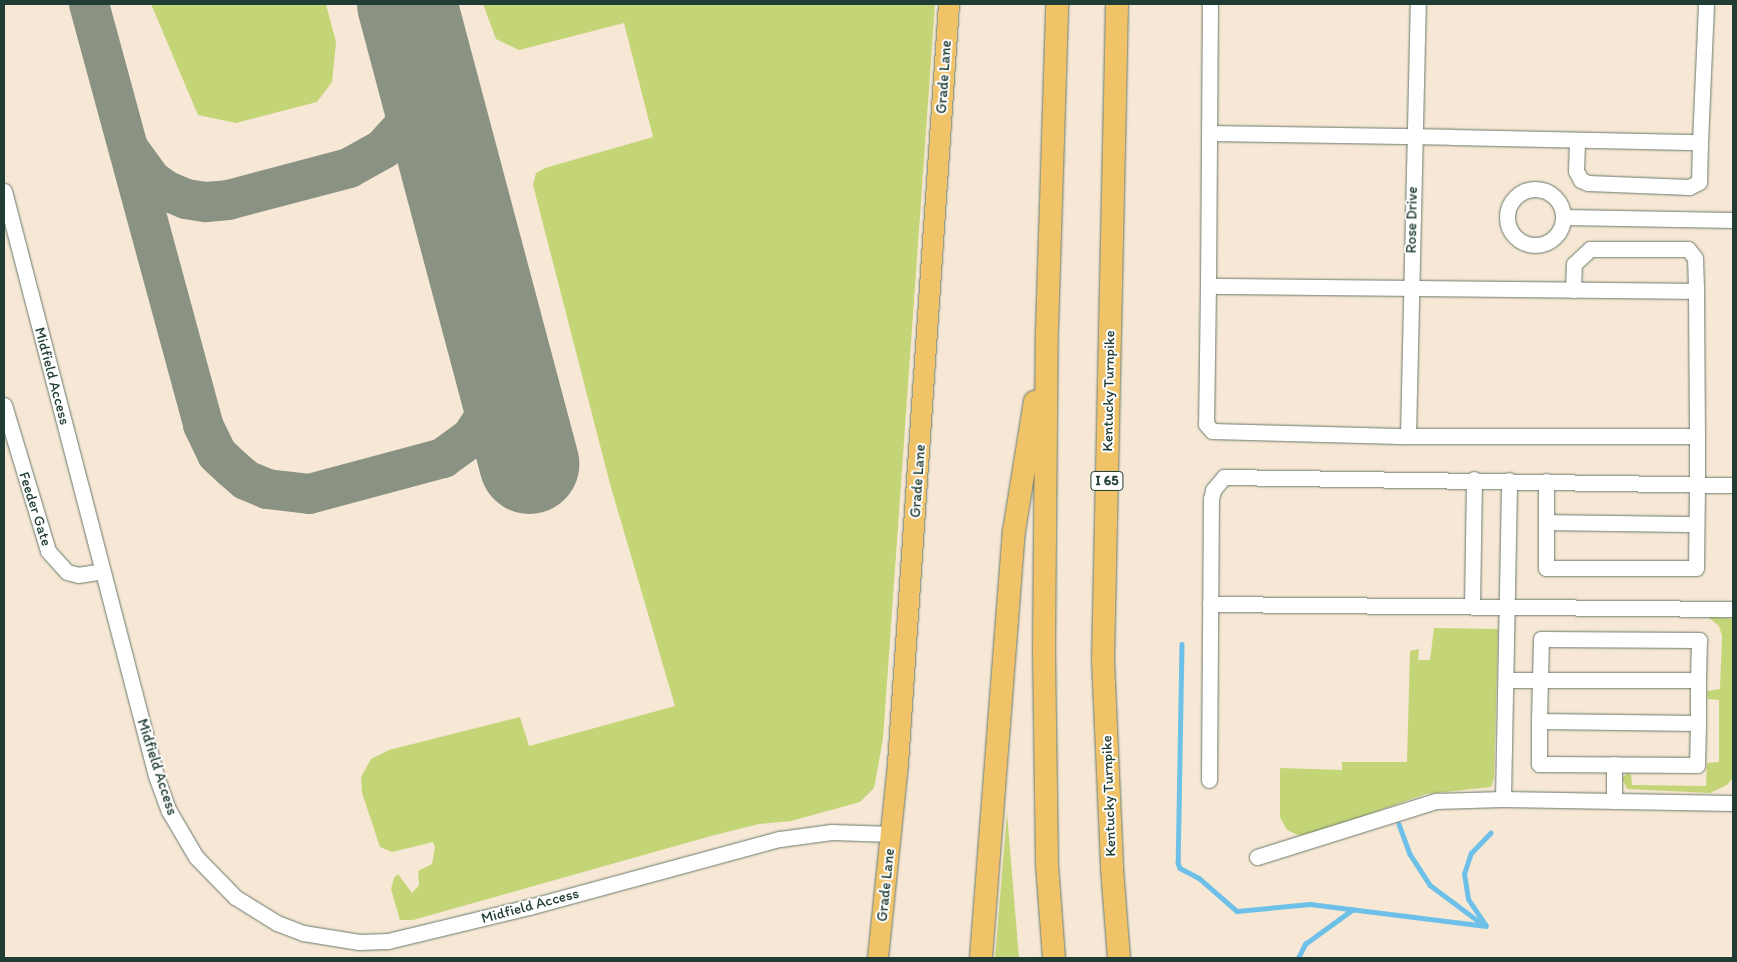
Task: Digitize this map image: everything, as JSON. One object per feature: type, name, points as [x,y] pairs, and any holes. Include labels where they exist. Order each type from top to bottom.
[{"type":"highway","points":[[1054,958],[1045,748],[1047,330],[1057,4]]},
{"type":"highway","name":"Kentucky Turnpike","points":[[1117,4],[1103,659],[1112,868],[1119,958]]},
{"type":"highway","points":[[981,958],[1014,530],[1047,330]]},
{"type":"main road","name":"Grade Lane","points":[[878,958],[892,834],[949,4]]},
{"type":"street","points":[[1210,4],[1206,424],[1212,431],[1408,436],[1697,436]]},
{"type":"street","name":"Rose Drive","points":[[1408,436],[1418,4]]},
{"type":"street","points":[[1578,140],[1576,171],[1581,180],[1588,183],[1689,187],[1699,182],[1706,4]]},
{"type":"street","points":[[1209,132],[1700,142]]},
{"type":"street","name":"Midfield Access","points":[[4,191],[156,776],[181,835],[208,874],[235,897],[277,923],[303,933],[359,942],[397,939],[789,838],[832,832],[892,834]]},
{"type":"street","points":[[1563,217],[1733,220]]},
{"type":"street","points":[[1546,481],[1546,568],[1696,568],[1695,258],[1688,249],[1590,249],[1574,264],[1573,290]]},
{"type":"street","points":[[1208,286],[1696,291]]},
{"type":"street","name":"Feeder Gate","points":[[4,405],[41,538],[48,551],[67,572],[78,575],[102,571]]},
{"type":"street","points":[[1209,780],[1211,499],[1218,482],[1224,477],[1474,479],[1733,485]]},
{"type":"street","points":[[1472,606],[1474,479]]},
{"type":"street","points":[[1503,799],[1509,480]]},
{"type":"street","points":[[1546,522],[1696,524]]},
{"type":"street","points":[[1210,604],[1733,609]]},
{"type":"street","points":[[1541,639],[1699,640],[1698,680],[1697,765],[1539,764],[1541,639]]},
{"type":"street","points":[[1506,680],[1698,680]]},
{"type":"street","points":[[1539,721],[1698,723]]},
{"type":"street","points":[[1614,764],[1614,801]]},
{"type":"street","points":[[1257,857],[1436,801],[1503,799],[1733,803]]},
{"type":"green space","points":[[151,4],[326,4],[336,42],[332,82],[317,102],[236,123],[198,115]]},
{"type":"green space","points":[[483,4],[935,4],[883,739],[874,788],[860,802],[791,821],[759,824],[711,836],[413,920],[400,920],[391,889],[394,878],[398,874],[412,893],[419,885],[418,871],[432,864],[435,847],[433,842],[392,852],[380,847],[362,793],[361,777],[371,759],[389,750],[520,717],[529,746],[675,706],[610,484],[533,185],[536,173],[545,168],[653,137],[624,23],[519,50],[496,39]]},
{"type":"green space","points":[[1707,616],[1733,619],[1733,778],[1727,785],[1710,793],[1627,789],[1622,778],[1628,773],[1631,774],[1632,785],[1706,786],[1707,763],[1719,762],[1719,700],[1708,699],[1707,691],[1720,689],[1722,636],[1719,626]]},
{"type":"green space","points":[[1434,628],[1498,629],[1494,778],[1491,787],[1426,794],[1309,835],[1298,835],[1287,830],[1280,817],[1280,768],[1342,770],[1342,762],[1407,762],[1410,651],[1419,649],[1418,660],[1430,660]]},
{"type":"green space","points":[[1007,813],[1019,958],[995,958]]},
{"type":"waterway","points":[[1182,644],[1178,863],[1180,868],[1199,878],[1237,911],[1310,904],[1486,926],[1468,899],[1464,874],[1471,853],[1490,833]]},
{"type":"waterway","points":[[1399,824],[1410,854],[1430,885],[1481,923]]},
{"type":"waterway","points":[[1298,958],[1305,944],[1352,910]]},
{"type":"taxiway","points":[[89,4],[203,425],[217,454],[246,480],[267,489],[309,494],[443,458],[471,438],[491,407],[498,389],[499,346]]},
{"type":"taxiway","points":[[131,152],[151,180],[167,191],[186,199],[206,202],[228,200],[349,168],[383,149],[409,120],[417,97],[419,75],[417,38]]},
{"type":"runway","points":[[407,4],[529,464]]}]
